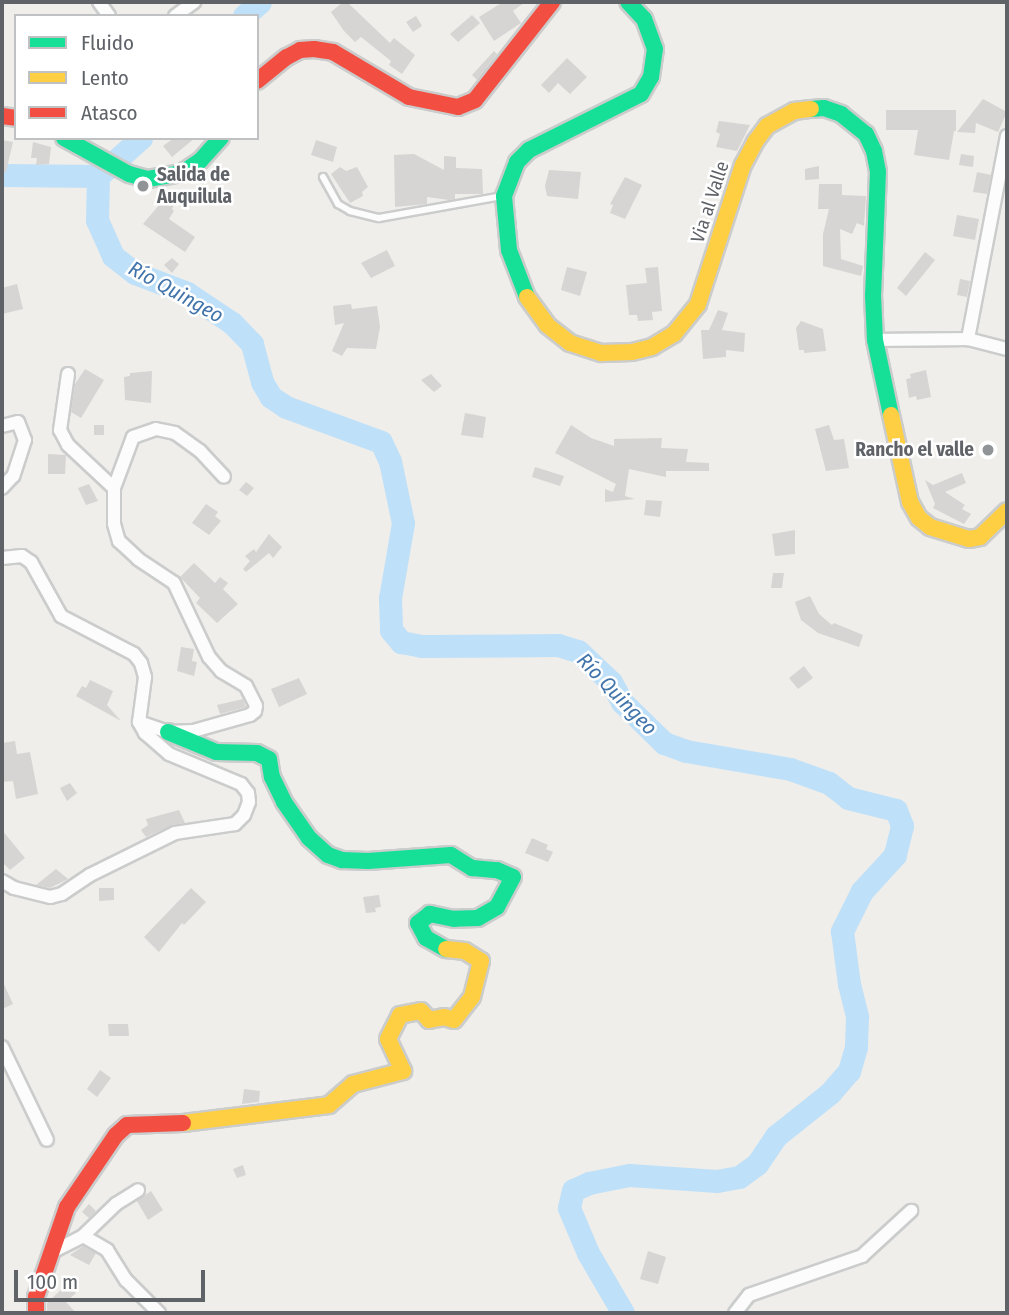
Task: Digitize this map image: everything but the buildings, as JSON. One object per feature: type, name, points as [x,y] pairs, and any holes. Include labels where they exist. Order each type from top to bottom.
[{"type":"main road","points":[[259,79],[287,57],[300,50],[314,49],[344,58],[409,97],[458,107],[475,100],[552,2]]},
{"type":"main road","name":"Via al Valle","points":[[628,2],[644,19],[655,49],[651,77],[641,94],[528,150],[517,162],[505,196],[509,250],[531,306],[547,325],[570,343],[601,353],[632,352],[652,347],[674,334],[698,304],[743,165],[767,126],[780,116],[809,107],[841,114],[866,134],[874,152],[878,172],[873,295],[875,340],[904,485],[919,517],[942,533],[969,539],[980,537],[1007,511]]},
{"type":"main road","points":[[66,140],[129,174],[148,179],[183,173],[219,140]]},
{"type":"main road","points":[[36,1313],[36,1297],[67,1207],[116,1135],[127,1125],[181,1123],[329,1105],[353,1084],[403,1071],[388,1039],[400,1015],[421,1011],[429,1020],[444,1017],[454,1020],[472,997],[481,961],[465,951],[446,949],[426,938],[418,923],[430,914],[454,919],[478,918],[497,907],[513,877],[497,870],[472,868],[451,855],[368,861],[342,860],[328,855],[309,838],[284,802],[272,777],[269,759],[257,753],[216,752],[168,732]]},
{"type":"street","points":[[178,14],[194,2]]},
{"type":"street","points":[[968,339],[1007,136]]},
{"type":"street","points":[[875,340],[968,339],[1007,349]]},
{"type":"street","points":[[68,374],[60,430],[68,445],[114,488]]},
{"type":"street","points":[[2,426],[18,422],[25,440],[13,476],[2,488]]},
{"type":"street","points":[[139,722],[168,732],[193,731],[234,721],[255,711],[256,706],[246,686],[220,671],[208,657],[174,583],[138,559],[119,541],[114,524],[114,488],[133,437],[156,429],[175,433],[200,451],[224,477]]},
{"type":"street","points":[[2,558],[22,556],[31,562],[61,616],[134,654],[145,677],[139,722]]},
{"type":"street","points":[[2,881],[14,888],[50,897],[62,894],[90,875],[175,833],[235,824],[244,815],[249,802],[248,793],[240,784],[169,754],[139,722]]},
{"type":"street","points":[[2,1047],[47,1140]]},
{"type":"street","points":[[52,1252],[83,1236],[116,1204],[138,1190]]},
{"type":"street","points":[[735,1313],[749,1295],[862,1256],[911,1212]]},
{"type":"street","points":[[83,1236],[107,1250],[125,1280],[159,1313]]},
{"type":"lane","points":[[323,177],[338,204],[350,211],[379,218],[505,196]]},
{"type":"waterway","name":"Río Quingeo","points":[[246,14],[260,2]]},
{"type":"waterway","name":"Río Quingeo","points":[[139,140],[98,176],[97,220],[113,256],[135,273],[187,293],[232,323],[252,344],[262,382],[271,397],[286,407],[381,442],[390,461],[403,523],[390,598],[391,630],[401,642],[422,646],[558,645],[578,651],[611,682],[622,702],[664,743],[686,751],[790,769],[829,783],[848,798],[896,810],[902,826],[895,855],[862,891],[842,931],[849,984],[857,1017],[856,1047],[849,1071],[830,1093],[776,1136],[757,1164],[739,1177],[717,1181],[629,1175],[589,1183],[573,1190],[569,1208],[588,1253],[623,1313]]},
{"type":"waterway","points":[[2,175],[98,176]]},
{"type":"traffic: fast","points":[[527,297],[509,250],[504,196],[517,162],[529,150],[641,94],[651,77],[655,49],[644,19],[628,2]]},
{"type":"traffic: fast","points":[[811,109],[824,108],[841,114],[866,134],[874,151],[878,172],[873,295],[875,340],[891,415]]},
{"type":"traffic: fast","points":[[68,140],[129,174],[148,179],[182,173],[200,161],[219,140]]},
{"type":"traffic: fast","points":[[168,732],[216,752],[257,753],[269,759],[272,777],[284,802],[309,838],[328,855],[342,860],[368,861],[451,855],[472,868],[497,870],[513,877],[497,907],[478,918],[454,919],[430,914],[418,923],[426,938],[446,949]]},
{"type":"traffic: slow","points":[[527,297],[547,325],[570,343],[601,353],[632,352],[652,347],[674,334],[698,304],[743,165],[755,142],[767,126],[794,111],[811,109]]},
{"type":"traffic: slow","points":[[891,415],[910,502],[919,518],[930,527],[969,539],[980,537],[1007,511]]},
{"type":"traffic: slow","points":[[183,1123],[329,1105],[353,1084],[403,1071],[388,1039],[400,1015],[421,1011],[429,1020],[444,1017],[454,1020],[472,997],[481,961],[465,951],[446,949]]},
{"type":"traffic: jam","points":[[259,79],[287,57],[300,50],[314,49],[333,52],[409,97],[458,107],[475,100],[552,2]]},
{"type":"traffic: jam","points":[[2,116],[14,118]]},
{"type":"traffic: jam","points":[[36,1313],[36,1297],[67,1207],[116,1135],[127,1125],[183,1123]]},
{"type":"place","name":"Salida de Auquilula","points":[[143,186]]},
{"type":"place","name":"Rancho el valle","points":[[988,450]]}]
